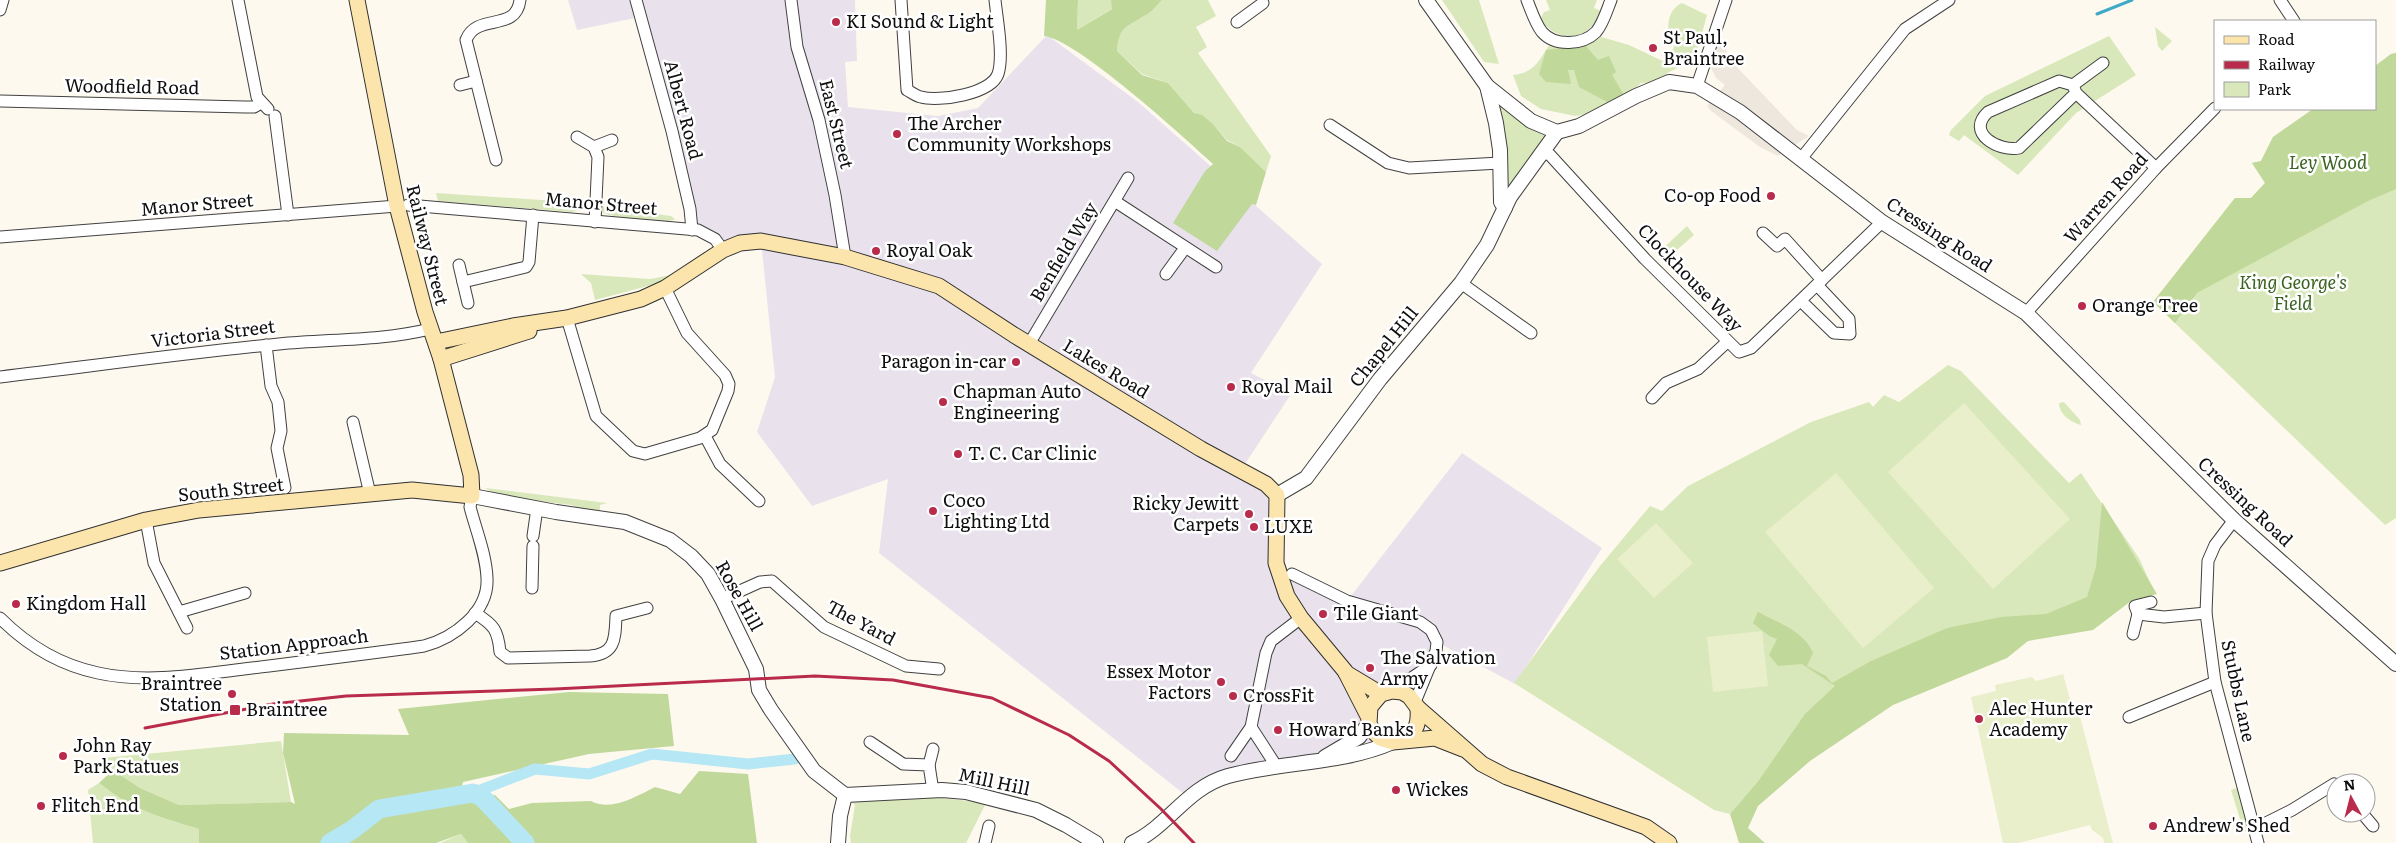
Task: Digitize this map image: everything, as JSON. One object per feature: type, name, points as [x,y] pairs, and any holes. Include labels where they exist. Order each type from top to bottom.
[{"type":"main road","name":"Railway Street","points":[[357,0],[433,335],[441,358],[471,475],[472,496]]},
{"type":"main road","name":"Lakes Road","points":[[548,322],[641,298],[665,288],[723,250],[740,243],[761,241],[845,257],[939,286],[1029,344],[1201,449],[1266,484],[1277,495]]},
{"type":"main road","points":[[433,335],[548,322]]},
{"type":"main road","points":[[441,358],[540,328],[548,322]]},
{"type":"main road","name":"South Street","points":[[0,564],[146,520],[199,510],[426,490],[472,496]]},
{"type":"main road","points":[[1277,495],[1276,563],[1287,596],[1301,618],[1345,671],[1372,730],[1380,738],[1399,741],[1435,738],[1463,749]]},
{"type":"main road","points":[[1345,671],[1387,692],[1402,692],[1463,749],[1482,764],[1507,777],[1646,827],[1669,843]]},
{"type":"main road","points":[[1368,719],[1370,707],[1387,692]]},
{"type":"main road","points":[[1399,741],[1414,732],[1419,722],[1417,705]]},
{"type":"street","points":[[0,10],[3,0]]},
{"type":"street","points":[[238,0],[256,92],[268,110],[288,215]]},
{"type":"street","points":[[496,160],[466,40],[470,31],[476,26],[510,18],[519,7],[520,0]]},
{"type":"street","name":"Albert Road","points":[[636,0],[672,131],[690,209],[692,230]]},
{"type":"street","name":"East Street","points":[[791,0],[797,47],[819,120],[835,195],[845,257]]},
{"type":"street","points":[[901,0],[907,90],[921,97],[957,96],[982,90],[998,76],[1000,64],[995,0]]},
{"type":"street","points":[[1426,0],[1487,86],[1531,121],[1557,132]]},
{"type":"street","points":[[1527,0],[1543,33],[1554,40],[1569,42],[1588,38],[1596,31],[1611,0]]},
{"type":"street","points":[[1697,86],[1726,0]]},
{"type":"street","points":[[1800,160],[1905,29],[1949,0]]},
{"type":"street","points":[[2280,0],[2293,20]]},
{"type":"street","points":[[1237,22],[1264,1]]},
{"type":"street","points":[[2104,63],[2075,89],[2019,148],[2009,150],[1998,146],[1983,134],[1979,128],[1980,122],[1988,112],[2059,81],[2075,89],[2156,168]]},
{"type":"street","points":[[460,85],[476,81]]},
{"type":"street","name":"Cressing Road","points":[[1557,132],[1579,126],[1636,96],[1669,82],[1697,86],[1740,112],[1882,222],[2026,313],[2234,520],[2396,664]]},
{"type":"street","points":[[1487,86],[1496,124],[1501,202],[1505,208]]},
{"type":"street","name":"Woodfield Road","points":[[0,101],[254,107],[268,110]]},
{"type":"street","name":"Warren Road","points":[[2026,313],[2156,168],[2214,109]]},
{"type":"street","points":[[1330,125],[1388,163],[1409,168],[1500,163]]},
{"type":"street","name":"Chapel Hill","points":[[1277,495],[1292,488],[1306,478],[1380,379],[1461,283],[1487,245],[1510,197],[1544,153],[1557,132]]},
{"type":"street","points":[[577,137],[594,148],[599,164],[595,222]]},
{"type":"street","points":[[594,148],[612,140]]},
{"type":"street","name":"Clockhouse Way","points":[[1544,153],[1550,155],[1645,259],[1739,352],[1751,348],[1882,222]]},
{"type":"street","name":"Benfield Way","points":[[1029,344],[1116,202],[1128,178]]},
{"type":"street","points":[[1116,202],[1216,267]]},
{"type":"street","name":"Manor Street","points":[[0,237],[403,205],[692,230],[710,235],[723,250]]},
{"type":"street","points":[[463,282],[526,267],[529,262],[533,215]]},
{"type":"street","points":[[1763,233],[1777,246],[1785,239],[1849,319],[1850,334],[1834,332],[1801,301]]},
{"type":"street","points":[[1166,274],[1185,248]]},
{"type":"street","points":[[458,265],[468,303]]},
{"type":"street","points":[[1461,283],[1531,333]]},
{"type":"street","points":[[567,318],[596,416],[633,451],[639,454],[650,454],[705,436],[712,430],[729,387],[728,382],[690,337],[665,288]]},
{"type":"street","name":"Victoria Street","points":[[0,377],[266,345],[400,335],[433,335]]},
{"type":"street","points":[[1652,398],[1666,384],[1698,369],[1727,342]]},
{"type":"street","points":[[266,345],[271,386],[278,402],[281,430],[278,448],[285,488]]},
{"type":"street","points":[[353,422],[370,494]]},
{"type":"street","points":[[705,436],[720,464],[759,502]]},
{"type":"street","name":"Rose Hill","points":[[472,496],[614,519],[662,535],[678,546],[703,567],[722,599],[756,669],[759,690],[771,710],[814,771],[845,795]]},
{"type":"street","name":"Station Approach","points":[[0,618],[28,643],[45,653],[75,666],[118,676],[168,677],[424,646],[455,634],[475,612],[485,592],[487,578],[470,507],[472,496]]},
{"type":"street","points":[[532,588],[533,541],[537,508]]},
{"type":"street","points":[[146,520],[154,563],[187,628]]},
{"type":"street","name":"Stubbs Lane","points":[[2234,520],[2215,546],[2208,561],[2206,613],[2215,682],[2258,843]]},
{"type":"street","points":[[1292,574],[1347,601],[1420,622],[1431,630],[1437,642],[1417,705]]},
{"type":"street","name":"The Yard","points":[[722,599],[760,582],[772,581],[824,627],[906,666],[939,669]]},
{"type":"street","points":[[179,612],[245,593]]},
{"type":"street","points":[[2133,634],[2135,606],[2151,602]]},
{"type":"street","points":[[475,612],[490,623],[499,635],[500,652],[508,658],[601,655],[611,647],[615,640],[616,616],[647,608]]},
{"type":"street","points":[[2133,616],[2164,617],[2206,613]]},
{"type":"street","points":[[1230,756],[1251,727],[1266,653],[1272,641],[1301,618]]},
{"type":"street","points":[[1387,692],[1431,665]]},
{"type":"street","points":[[2129,716],[2215,682]]},
{"type":"street","points":[[1315,762],[1348,745],[1359,737],[1368,719]]},
{"type":"street","points":[[1251,727],[1273,761]]},
{"type":"street","points":[[1132,843],[1148,835],[1193,793],[1208,784],[1228,776],[1346,758],[1399,741]]},
{"type":"street","points":[[870,742],[903,764],[930,765]]},
{"type":"street","points":[[933,749],[930,765],[933,791]]},
{"type":"street","points":[[2254,829],[2326,790]]},
{"type":"street","name":"Mill Hill","points":[[845,795],[933,791],[966,792],[1036,810],[1096,843]]},
{"type":"street","points":[[838,843],[840,816],[845,795]]},
{"type":"street","points":[[985,843],[990,826]]},
{"type":"shaded area","points":[[568,0],[855,0],[857,61],[845,62],[848,107],[938,116],[978,108],[1047,35],[1138,102],[1322,264],[1251,373],[1291,394],[1241,470],[1277,495],[1276,563],[1292,574],[1347,601],[1462,453],[1602,548],[1515,684],[1437,642],[1415,702],[1392,691],[1368,716],[1393,742],[1184,794],[879,553],[888,479],[812,506],[757,432],[775,377],[761,241],[723,250],[698,230],[640,17],[577,30]]},
{"type":"shaded area","points":[[1716,46],[1725,48],[1731,61],[1797,130],[1809,136],[1778,156],[1760,147],[1711,111],[1707,106],[1725,85],[1716,78],[1711,68],[1710,58]]},
{"type":"green space","points":[[1046,0],[1078,0],[1077,30],[1112,9],[1111,0],[1162,0],[1149,13],[1121,32],[1117,51],[1142,75],[1168,83],[1194,113],[1202,115],[1213,124],[1227,141],[1240,147],[1266,172],[1256,205],[1252,204],[1217,251],[1173,223],[1205,171],[1213,164],[1156,113],[1104,71],[1059,41],[1044,36]]},
{"type":"green space","points":[[1078,0],[1111,0],[1113,8],[1077,30]]},
{"type":"green space","points":[[1162,0],[1208,0],[1216,16],[1196,27],[1207,47],[1198,53],[1271,156],[1266,172],[1240,147],[1227,140],[1213,124],[1194,113],[1168,83],[1142,74],[1117,51],[1121,31],[1127,25],[1149,13]]},
{"type":"green space","points":[[1442,0],[1479,0],[1499,64],[1484,62]]},
{"type":"green space","points":[[1546,0],[1597,0],[1594,8],[1601,11],[1594,24],[1582,34],[1575,36],[1561,35],[1549,29],[1541,18],[1544,12],[1550,10]]},
{"type":"green space","points":[[1682,3],[1707,15],[1698,48],[1690,62],[1667,73],[1667,79],[1659,82],[1641,83],[1633,91],[1594,113],[1575,116],[1541,109],[1521,96],[1513,75],[1531,69],[1539,61],[1549,45],[1562,47],[1581,46],[1598,36],[1629,45],[1667,63],[1677,40],[1668,36],[1671,13]]},
{"type":"green space","points":[[2155,27],[2172,41],[2162,51],[2158,46]]},
{"type":"green space","points":[[2109,36],[2136,75],[2076,113],[2018,175],[1964,135],[1959,141],[1949,135],[1951,130],[1985,96]]},
{"type":"green space","points":[[1585,45],[1598,60],[1609,56],[1616,72],[1612,75],[1624,95],[1609,103],[1579,87],[1574,70],[1568,70],[1571,84],[1546,82],[1539,74],[1546,50]]},
{"type":"green space","name":"King George's Field","points":[[2396,53],[2396,518],[2385,525],[2153,302],[2235,198],[2251,198],[2265,183],[2252,163],[2261,161],[2273,137],[2312,110],[2376,110],[2376,65],[2391,54]]},
{"type":"green space","name":"Ley Wood","points":[[2396,53],[2396,189],[2368,201],[2197,293],[2175,323],[2153,302],[2235,198],[2251,198],[2265,183],[2252,163],[2261,161],[2273,137],[2312,110],[2376,110],[2376,65],[2391,54]]},
{"type":"green space","points":[[1496,99],[1499,99],[1526,126],[1545,136],[1514,182],[1506,186]]},
{"type":"green space","points":[[436,193],[586,203],[581,210],[571,212],[438,201]]},
{"type":"green space","points":[[599,206],[671,216],[675,219],[670,221],[651,221],[627,218],[602,212]]},
{"type":"green space","points":[[1687,226],[1694,235],[1663,262],[1657,254]]},
{"type":"green space","points":[[581,274],[650,279],[671,275],[659,283],[595,300],[591,283]]},
{"type":"green space","points":[[1948,365],[1961,371],[2069,483],[2081,473],[2139,558],[2154,591],[1917,651],[1759,780],[1730,814],[1714,810],[1514,683],[1600,566],[1650,506],[1662,511],[1688,486],[1811,422],[1869,402],[1873,407],[1884,395],[1899,402]]},
{"type":"green space","points":[[2064,402],[2080,420],[2081,425],[2069,420],[2063,414],[2059,403]]},
{"type":"green space","points":[[1964,403],[2070,519],[1993,589],[1888,472]]},
{"type":"green space","points":[[1836,473],[1934,588],[1863,648],[1765,532]]},
{"type":"green space","points":[[485,488],[607,503],[600,505],[600,512],[581,510],[572,505],[500,497]]},
{"type":"green space","points":[[2102,502],[2157,594],[2131,601],[2093,630],[2028,641],[2007,658],[1893,705],[1810,761],[1758,806],[1748,828],[1765,843],[1739,843],[1730,814],[1759,780],[1805,714],[1835,686],[1802,664],[1778,666],[1769,655],[1777,639],[1769,636],[1753,623],[1758,612],[1797,633],[1809,645],[1813,653],[1807,666],[1826,676],[1832,683],[1871,661],[1947,628],[2001,617],[2046,614],[2087,597],[2096,567]]},
{"type":"green space","points":[[1656,523],[1693,563],[1654,598],[1617,559]]},
{"type":"green space","points":[[1762,631],[1768,686],[1713,692],[1707,637]]},
{"type":"green space","points":[[2063,674],[2072,706],[2077,705],[2113,843],[2104,843],[2103,838],[2092,830],[2090,825],[2018,843],[2003,843],[1971,697],[1996,691],[1995,685],[2032,677],[2036,681]]},
{"type":"green space","points":[[569,692],[668,694],[674,746],[589,754],[463,782],[458,804],[495,795],[509,809],[532,803],[591,801],[607,805],[624,802],[655,787],[680,794],[699,771],[748,774],[757,843],[468,843],[461,834],[436,843],[199,843],[199,829],[147,812],[123,800],[99,783],[113,770],[140,788],[179,805],[291,802],[295,804],[283,753],[284,733],[409,735],[398,709]]},
{"type":"green space","points":[[281,741],[291,802],[179,805],[140,788],[113,770],[103,758]]},
{"type":"green space","points":[[99,783],[123,800],[147,812],[199,829],[199,843],[93,843],[88,790]]},
{"type":"green space","points":[[2240,787],[2250,830],[2244,832],[2231,790]]},
{"type":"green space","points":[[845,795],[933,797],[986,803],[966,843],[851,843],[850,836],[855,805]]},
{"type":"green space","points":[[461,834],[468,843],[440,843]]},
{"type":"waterway","points":[[2097,14],[2132,0]]},
{"type":"waterway","points":[[473,793],[535,769],[589,774],[652,754],[748,764],[795,759]]},
{"type":"waterway","points":[[330,843],[352,830],[379,809],[473,793],[482,797],[525,843]]},
{"type":"railway","points":[[145,728],[273,704],[346,696],[555,689],[815,676],[893,680],[992,698],[1069,735],[1109,761],[1161,809],[1194,843]]},
{"type":"place","name":"KI Sound & Light","points":[[836,22]]},
{"type":"place","name":"St Paul, Braintree","points":[[1653,48]]},
{"type":"place","name":"The Archer Community Workshops","points":[[897,134]]},
{"type":"place","name":"Co-op Food","points":[[1771,196]]},
{"type":"place","name":"Royal Oak","points":[[876,251]]},
{"type":"place","name":"Orange Tree","points":[[2082,306]]},
{"type":"place","name":"Paragon in-car","points":[[1016,362]]},
{"type":"place","name":"Royal Mail","points":[[1231,387]]},
{"type":"place","name":"Chapman Auto Engineering","points":[[943,402]]},
{"type":"place","name":"T. C. Car Clinic","points":[[958,454]]},
{"type":"place","name":"Coco Lighting Ltd","points":[[933,511]]},
{"type":"place","name":"Ricky Jewitt Carpets","points":[[1249,514]]},
{"type":"place","name":"LUXE","points":[[1254,527]]},
{"type":"place","name":"Kingdom Hall","points":[[16,604]]},
{"type":"place","name":"Tile Giant","points":[[1323,614]]},
{"type":"place","name":"The Salvation Army","points":[[1370,668]]},
{"type":"place","name":"Essex Motor Factors","points":[[1221,682]]},
{"type":"place","name":"Braintree Station","points":[[232,694]]},
{"type":"place","name":"CrossFit","points":[[1233,696]]},
{"type":"place","name":"Braintree","points":[[235,710]]},
{"type":"place","name":"Alec Hunter Academy","points":[[1979,719]]},
{"type":"place","name":"Howard Banks","points":[[1278,730]]},
{"type":"place","name":"John Ray Park Statues","points":[[63,756]]},
{"type":"place","name":"Wickes","points":[[1396,790]]},
{"type":"place","name":"Flitch End","points":[[41,806]]},
{"type":"place","name":"Andrew's Shed","points":[[2153,826]]}]
